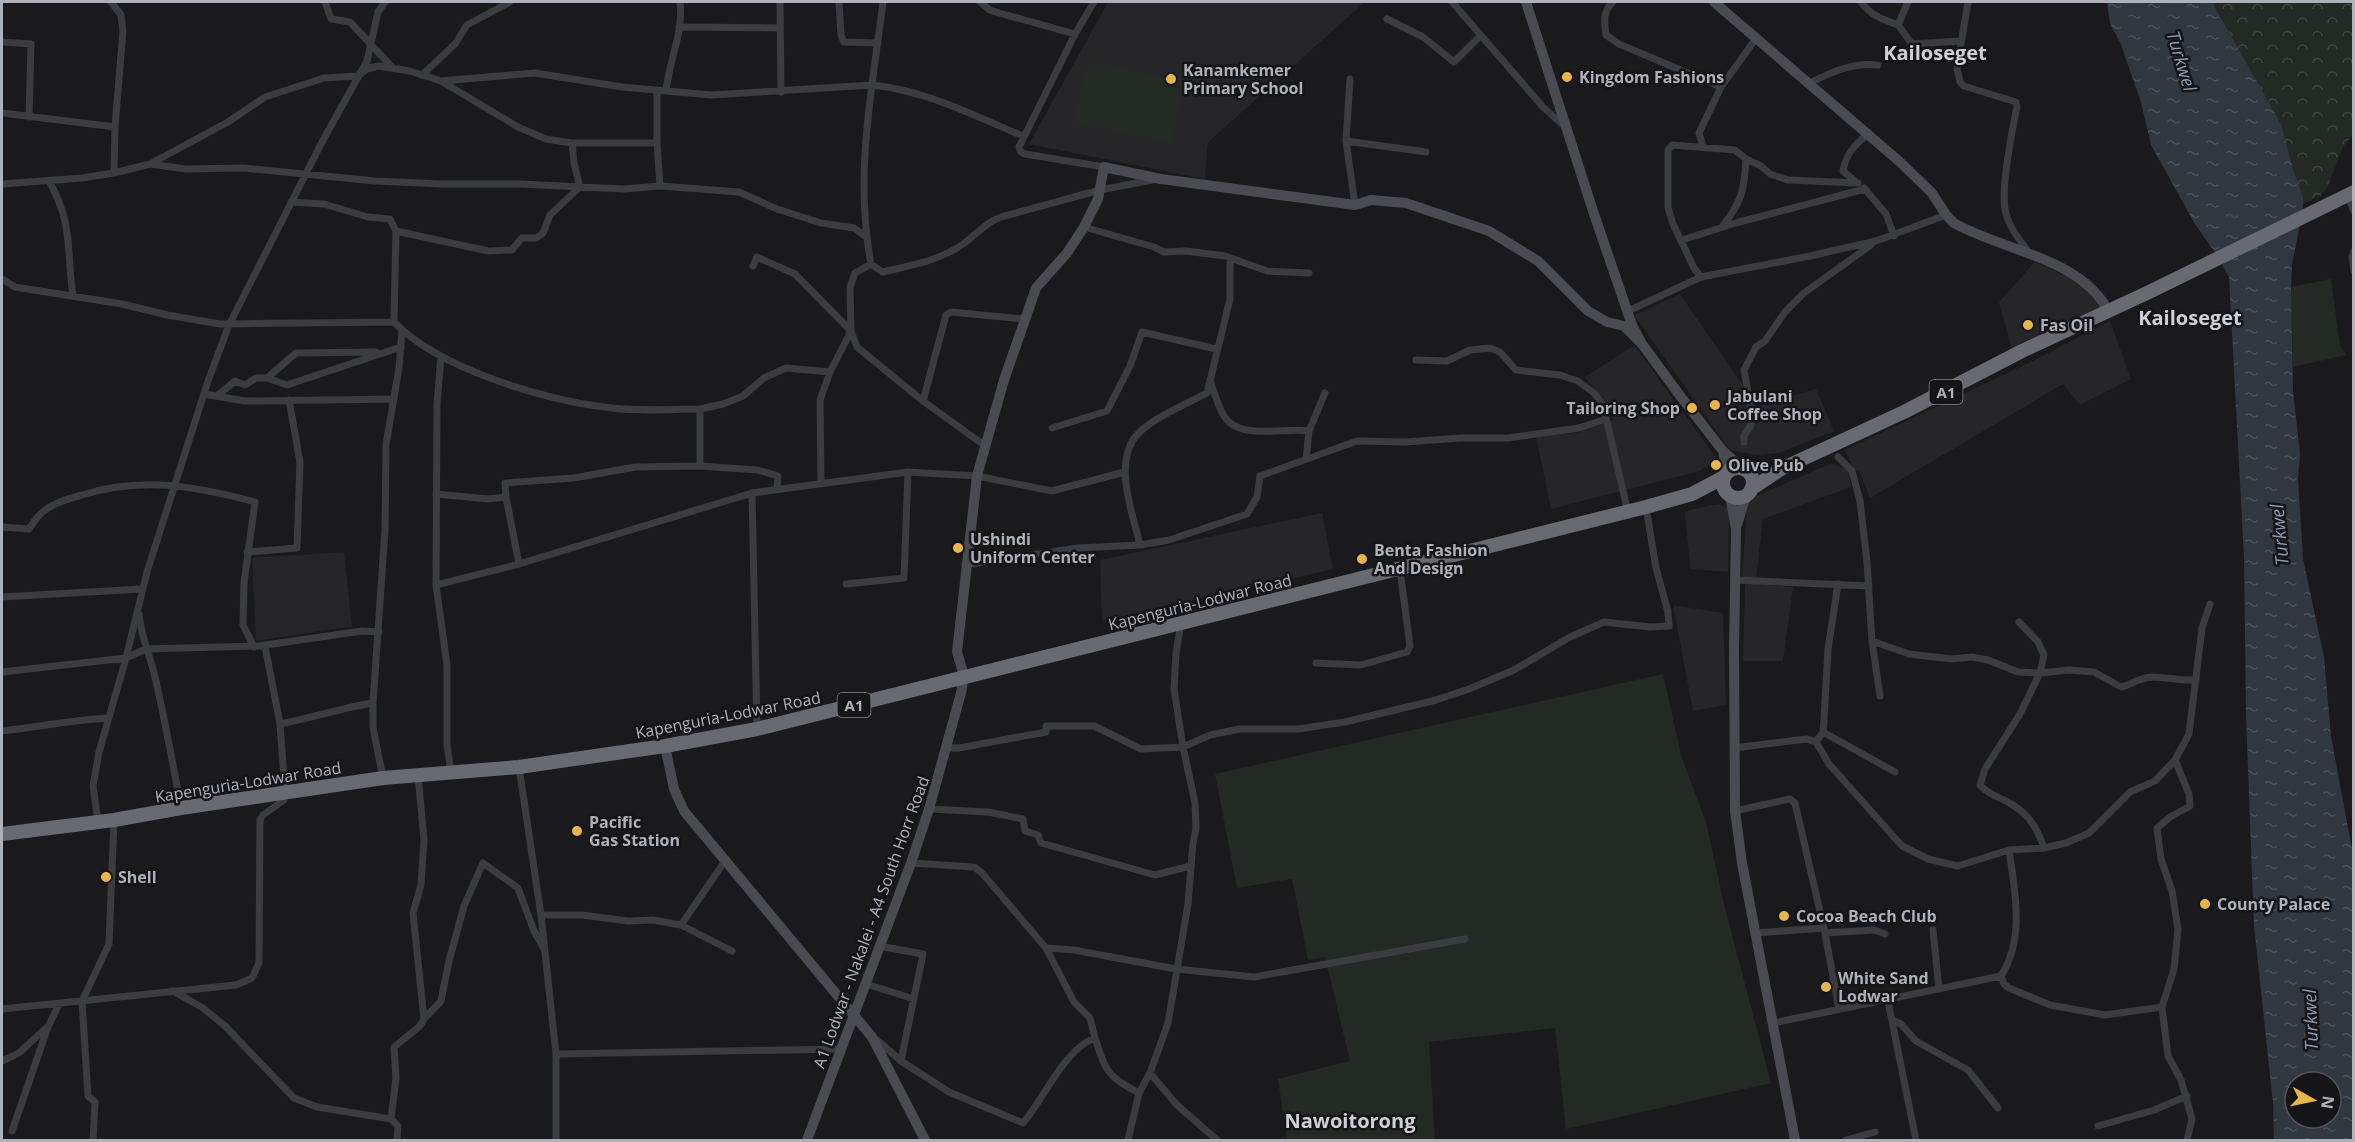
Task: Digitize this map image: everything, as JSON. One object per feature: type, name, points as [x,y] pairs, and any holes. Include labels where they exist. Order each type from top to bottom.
[{"type":"highway","name":"A1","points":[[1748,492],[1781,469],[1904,412],[2022,351],[2350,193]]},
{"type":"highway","points":[[1734,469],[1744,469],[1752,477],[1748,492],[1736,498],[1729,495],[1723,489],[1726,476],[1734,469]]},
{"type":"highway","name":"A1","points":[[1744,469],[1781,469]]},
{"type":"highway","name":"Kapenguria-Lodwar Road","points":[[2,834],[114,820],[383,778],[519,767],[665,746],[757,729],[1628,512],[1692,494],[1726,476]]},
{"type":"highway","name":"Kapenguria-Lodwar Road","points":[[1692,494],[1729,495]]},
{"type":"street","points":[[111,2],[121,15],[123,31],[115,127],[114,173]]},
{"type":"street","points":[[325,2],[332,19],[350,22],[394,69]]},
{"type":"street","points":[[98,822],[93,786],[108,718],[139,609],[142,589],[204,394],[229,324],[291,202],[368,61],[378,12],[385,2]]},
{"type":"street","points":[[422,75],[455,44],[467,25],[510,2]]},
{"type":"street","points":[[666,91],[670,64],[680,27],[680,2]]},
{"type":"street","points":[[780,2],[780,92]]},
{"type":"street","points":[[839,2],[841,35],[844,42],[878,43]]},
{"type":"street","points":[[882,2],[864,157],[866,236],[870,264],[882,272],[925,262],[961,246],[992,220],[1039,205],[1100,190],[1139,181],[1161,179]]},
{"type":"street","points":[[980,2],[990,10],[1075,34]]},
{"type":"street","points":[[1094,2],[1075,34],[1023,136],[1019,147],[1022,154],[1161,179],[1355,205],[1371,200],[1406,203],[1489,231],[1538,261],[1588,310],[1607,322],[1624,326],[1642,344],[1724,451],[1744,469]]},
{"type":"street","points":[[1452,2],[1543,107],[1566,128]]},
{"type":"street","points":[[1526,2],[1626,312],[1642,344]]},
{"type":"street","points":[[1613,2],[1606,8],[1606,35],[1619,44],[1721,87]]},
{"type":"street","points":[[1714,2],[1869,134],[1932,193],[1946,215],[1963,228],[2029,253],[2071,273],[2090,285],[2101,297],[2108,310]]},
{"type":"street","points":[[1861,2],[1880,20],[1898,25],[1912,44],[1961,41]]},
{"type":"street","points":[[1898,25],[1908,2]]},
{"type":"street","points":[[1968,2],[1957,68],[1960,82],[1964,86],[2012,99],[2017,104],[2004,207],[2009,222],[2029,253]]},
{"type":"street","points":[[1387,19],[1423,37],[1454,62],[1480,36]]},
{"type":"street","points":[[680,27],[780,28]]},
{"type":"street","points":[[1703,146],[1699,133],[1721,87],[1757,37]]},
{"type":"street","points":[[2,42],[31,44],[29,117]]},
{"type":"street","points":[[1810,84],[1832,72],[1856,65],[1878,65]]},
{"type":"street","points":[[2,184],[114,173],[150,164],[228,122],[265,97],[324,78],[358,76],[367,69],[378,66],[441,81],[518,127],[546,139],[572,143],[657,143]]},
{"type":"street","points":[[441,81],[535,73],[711,95],[872,85],[913,92],[1023,136]]},
{"type":"street","points":[[1350,79],[1346,141],[1355,205]]},
{"type":"street","points":[[657,90],[660,186]]},
{"type":"street","points":[[2,113],[115,127]]},
{"type":"street","points":[[1869,134],[1850,149],[1843,171],[1865,189],[1886,214],[1894,236]]},
{"type":"street","points":[[1346,141],[1426,153]]},
{"type":"street","points":[[572,143],[580,187]]},
{"type":"street","points":[[1701,277],[1694,268],[1668,208],[1668,150],[1672,144],[1735,150],[1770,174],[1788,180],[1858,183]]},
{"type":"street","points":[[1722,228],[1738,206],[1745,185],[1746,159]]},
{"type":"street","points":[[150,164],[185,169],[243,168],[443,184],[520,183],[624,189],[660,186],[739,192],[777,209],[821,223],[854,228],[866,236]]},
{"type":"street","points":[[964,676],[957,652],[965,565],[977,476],[984,445],[1036,288],[1067,253],[1084,227],[1100,190],[1104,167]]},
{"type":"street","points":[[49,181],[60,200],[67,224],[73,296]]},
{"type":"street","points":[[396,231],[488,251],[512,250],[522,238],[537,238],[543,232],[550,215],[580,187]]},
{"type":"street","points":[[1682,240],[1865,189]]},
{"type":"street","points":[[2350,193],[2354,212]]},
{"type":"street","points":[[291,202],[324,204],[368,217],[390,219],[396,231],[394,322]]},
{"type":"street","points":[[1626,312],[1701,277],[1876,242],[1946,215]]},
{"type":"street","points":[[1084,227],[1164,252],[1186,251],[1230,258],[1267,271],[1309,273]]},
{"type":"street","points":[[1744,442],[1744,436],[1751,425],[1752,415],[1744,370],[1756,347],[1765,341],[1785,312],[1804,293],[1876,242]]},
{"type":"street","points":[[2354,251],[2352,256],[2354,271]]},
{"type":"street","points":[[753,266],[757,257],[795,274],[851,332]]},
{"type":"street","points":[[1140,545],[1128,498],[1125,472],[1129,451],[1135,438],[1153,422],[1207,393],[1230,299],[1230,258]]},
{"type":"street","points":[[870,264],[855,273],[850,287],[851,332],[857,347],[923,401],[984,445]]},
{"type":"street","points":[[2,279],[15,287],[229,324],[394,322],[441,356],[490,378],[546,396],[605,408],[700,409],[723,404],[743,396],[764,378],[786,368],[831,372]]},
{"type":"street","points":[[923,401],[946,315],[951,312],[1024,319]]},
{"type":"street","points":[[383,778],[374,728],[373,703],[385,530],[386,445],[402,330]]},
{"type":"street","points":[[821,483],[820,400],[851,332]]},
{"type":"street","points":[[1052,428],[1107,411],[1130,366],[1142,332],[1216,349]]},
{"type":"street","points":[[217,396],[235,381],[245,385],[256,378],[267,378],[287,385],[401,347]]},
{"type":"street","points":[[1416,360],[1447,361],[1470,350],[1490,348],[1500,351],[1516,370],[1560,375],[1578,381],[1594,393],[1603,405],[1628,512]]},
{"type":"street","points":[[267,378],[296,353],[385,352]]},
{"type":"street","points":[[441,356],[437,404],[436,585],[447,665],[447,745],[451,772]]},
{"type":"street","points":[[1210,380],[1225,418],[1241,428],[1266,432],[1295,429],[1309,431]]},
{"type":"street","points":[[1306,459],[1309,431],[1325,393]]},
{"type":"street","points":[[204,394],[245,401],[394,399]]},
{"type":"street","points":[[247,552],[297,548],[300,462],[289,400]]},
{"type":"street","points":[[700,409],[700,466]]},
{"type":"street","points":[[965,565],[1077,548],[1140,545],[1169,540],[1247,514],[1257,497],[1260,476],[1357,441],[1405,442],[1461,438],[1508,438],[1579,428],[1606,419]]},
{"type":"street","points":[[1724,451],[1726,476]]},
{"type":"street","points":[[1838,458],[1852,471],[1862,517],[1872,641],[1880,696]]},
{"type":"street","points":[[519,564],[505,483],[574,478],[634,468],[700,466],[771,472],[778,476],[777,488]]},
{"type":"street","points":[[436,585],[519,564],[752,493],[777,488],[908,472],[977,476],[1052,491],[1125,472]]},
{"type":"street","points":[[846,584],[904,578],[908,472]]},
{"type":"street","points":[[2,527],[29,529],[43,511],[101,488],[125,484],[199,487],[255,502],[243,584],[243,625],[254,647]]},
{"type":"street","points":[[1736,529],[1748,492]]},
{"type":"street","points":[[752,493],[757,729]]},
{"type":"street","points":[[436,494],[488,499],[506,497]]},
{"type":"street","points":[[1729,495],[1736,529],[1735,811],[1795,1140]]},
{"type":"street","points":[[947,748],[959,748],[1046,732],[1046,726],[1094,726],[1141,749],[1183,747],[1210,735],[1239,729],[1313,727],[1345,722],[1437,700],[1469,689],[1514,670],[1570,636],[1604,622],[1669,627],[1668,612],[1656,568],[1646,507]]},
{"type":"street","points":[[1316,663],[1361,665],[1407,652],[1410,646],[1400,570]]},
{"type":"street","points":[[1736,580],[1869,586]]},
{"type":"street","points":[[1816,742],[1823,732],[1828,649],[1838,584]]},
{"type":"street","points":[[2,597],[142,589]]},
{"type":"street","points":[[1734,748],[1807,739],[1816,742],[1829,764],[1902,846],[1928,859],[1958,866],[2009,850],[2044,848],[2066,843],[2088,832],[2130,792],[2156,781],[2175,760],[2189,734],[2202,628],[2210,604]]},
{"type":"street","points":[[139,609],[141,633],[150,654],[181,808]]},
{"type":"street","points":[[1128,1140],[1139,1094],[1150,1073],[1168,1023],[1188,904],[1197,816],[1174,689],[1181,622]]},
{"type":"street","points":[[2019,622],[2030,631],[2041,648],[2043,655],[2040,673],[2020,714],[1989,762],[1980,785],[1986,792],[2025,812],[2039,834],[2044,848]]},
{"type":"street","points":[[2,672],[126,658],[146,649],[254,647],[362,631],[379,632]]},
{"type":"street","points":[[1872,641],[1909,654],[1988,660],[2018,672],[2040,673],[2069,670],[2094,672],[2121,687],[2135,679],[2153,677],[2184,681],[2196,680]]},
{"type":"street","points":[[2,1009],[236,984],[252,978],[259,963],[260,820],[263,815],[284,800],[285,792],[280,724],[265,645]]},
{"type":"street","name":"A1 Lodwar - Nakalei - A4 South Horr Road","points":[[807,1140],[911,863],[947,748],[964,676]]},
{"type":"street","points":[[280,724],[341,708],[373,703]]},
{"type":"street","points":[[2,731],[73,720],[108,718]]},
{"type":"street","points":[[1823,732],[1895,772]]},
{"type":"street","points":[[665,746],[674,789],[684,811],[809,958],[872,1037],[901,1061],[949,1092],[1023,1123],[1050,1087],[1058,1071],[1084,1041],[1095,1038]]},
{"type":"street","points":[[2175,760],[2189,794],[2190,806],[2170,817],[2157,828],[2161,859],[2172,891],[2178,929],[2174,969],[2162,1007],[2168,1056],[2187,1096],[2192,1119],[2187,1140]]},
{"type":"street","points":[[519,767],[541,915],[556,1054],[556,1140]]},
{"type":"street","points":[[418,775],[424,840],[421,885],[413,914],[424,1019]]},
{"type":"street","points":[[1735,811],[1790,799],[1795,803],[1825,930],[1839,1009]]},
{"type":"street","points":[[929,809],[988,812],[1023,819],[1025,831],[1038,835],[1041,843],[1155,875],[1191,866]]},
{"type":"street","points":[[93,1140],[95,1102],[88,1096],[82,1001],[109,944],[114,820]]},
{"type":"street","points":[[1773,1023],[2001,976],[2010,963],[2015,931],[2015,898],[2009,850]]},
{"type":"street","points":[[681,925],[726,861]]},
{"type":"street","points":[[391,1119],[396,1078],[394,1047],[420,1026],[441,1001],[464,906],[483,863],[518,888],[534,931],[545,950]]},
{"type":"street","points":[[911,863],[974,867],[982,873],[1046,948],[1074,1002],[1090,1018],[1105,1070],[1112,1078],[1139,1094]]},
{"type":"street","points":[[541,915],[582,915],[628,921],[653,920],[681,925],[732,951]]},
{"type":"street","points":[[1756,933],[1874,930],[1885,934]]},
{"type":"street","points":[[1933,930],[1939,988]]},
{"type":"street","points":[[1046,948],[1074,950],[1176,969],[1254,977],[1465,939]]},
{"type":"street","points":[[879,946],[923,954],[901,1061]]},
{"type":"street","points":[[2001,976],[2004,984],[2009,988],[2050,1005],[2105,1015],[2162,1007]]},
{"type":"street","points":[[866,984],[914,999]]},
{"type":"street","points":[[173,991],[203,1008],[225,1026],[294,1098],[317,1107],[391,1119],[398,1126],[397,1140]]},
{"type":"street","points":[[1888,1000],[1916,1140]]},
{"type":"street","points":[[12,1131],[48,1027],[59,1004]]},
{"type":"street","points":[[1892,1020],[1901,1024],[1916,1041],[1968,1070],[1998,1108]]},
{"type":"street","points":[[2,1061],[19,1053],[48,1027]]},
{"type":"street","points":[[872,1037],[925,1140]]},
{"type":"street","points":[[556,1054],[841,1049]]},
{"type":"street","points":[[1150,1073],[1177,1105],[1217,1140]]},
{"type":"street","points":[[2098,1126],[2154,1110],[2187,1096]]},
{"type":"street","points":[[1846,1140],[1875,1132]]},
{"type":"shaded area","name":"Kanamkemer Primary School","points":[[1108,2],[1365,2],[1208,143],[1205,179],[1029,144]]},
{"type":"shaded area","points":[[2035,262],[2088,286],[2103,310],[2013,353],[1999,302]]},
{"type":"shaded area","points":[[1680,294],[1757,406],[1816,389],[1834,431],[1779,453],[1756,455],[1730,450],[1634,315]]},
{"type":"shaded area","points":[[2110,321],[2131,379],[2080,405],[2063,384],[1870,498],[1859,471],[1855,472],[1845,450],[2029,363]]},
{"type":"shaded area","points":[[1634,345],[1717,459],[1700,471],[1551,509],[1536,436],[1576,433],[1614,420],[1600,396],[1585,377]]},
{"type":"shaded area","points":[[1832,463],[1848,470],[1851,487],[1763,519],[1756,578],[1742,577],[1747,503],[1752,498]]},
{"type":"shaded area","points":[[1718,504],[1729,509],[1728,572],[1690,569],[1685,511]]},
{"type":"shaded area","points":[[1322,513],[1333,569],[1102,621],[1100,560]]},
{"type":"shaded area","points":[[344,552],[352,626],[256,641],[252,558]]},
{"type":"shaded area","points":[[1745,583],[1793,587],[1783,661],[1743,661]]},
{"type":"shaded area","points":[[1673,605],[1723,613],[1726,705],[1693,711]]},
{"type":"green space","points":[[2212,2],[2353,2],[2353,135],[2343,147],[2327,188],[2320,196],[2303,204],[2281,124]]},
{"type":"green space","points":[[1088,60],[1184,82],[1172,143],[1073,124]]},
{"type":"green space","points":[[2331,279],[2340,345],[2346,355],[2293,367],[2291,287]]},
{"type":"green space","points":[[1663,674],[1681,755],[1706,822],[1724,904],[1771,1083],[1566,1129],[1555,1028],[1429,1042],[1435,1140],[1287,1140],[1278,1079],[1350,1061],[1325,957],[1308,960],[1292,879],[1237,888],[1215,774]]},
{"type":"water","name":"Turkwel","points":[[2107,2],[2212,2],[2281,124],[2303,197],[2303,209],[2292,265],[2293,391],[2300,454],[2298,479],[2303,559],[2324,657],[2331,736],[2353,855],[2353,1140],[2274,1140],[2273,1103],[2254,926],[2246,716],[2244,557],[2229,277],[2195,224],[2151,145],[2141,102],[2120,42],[2110,24]]},
{"type":"place","name":"Kingdom Fashions","points":[[1567,77]]},
{"type":"place","name":"Kanamkemer Primary School","points":[[1171,79]]},
{"type":"place","name":"Fas Oil","points":[[2028,325]]},
{"type":"place","name":"Jabulani Coffee Shop","points":[[1715,405]]},
{"type":"place","name":"Tailoring Shop","points":[[1692,408]]},
{"type":"place","name":"Olive Pub","points":[[1716,465]]},
{"type":"place","name":"Ushindi Uniform Center","points":[[958,548]]},
{"type":"place","name":"Benta Fashion And Design","points":[[1362,559]]},
{"type":"place","name":"Pacific Gas Station","points":[[577,831]]},
{"type":"place","name":"Shell","points":[[106,877]]},
{"type":"place","name":"County Palace","points":[[2205,904]]},
{"type":"place","name":"Cocoa Beach Club","points":[[1784,916]]},
{"type":"place","name":"White Sand Lodwar","points":[[1826,987]]},
{"type":"district","name":"Kailoseget","points":[[1935,52]]},
{"type":"district","name":"Kailoseget","points":[[2190,317]]},
{"type":"district","name":"Nawoitorong","points":[[1350,1120]]}]
